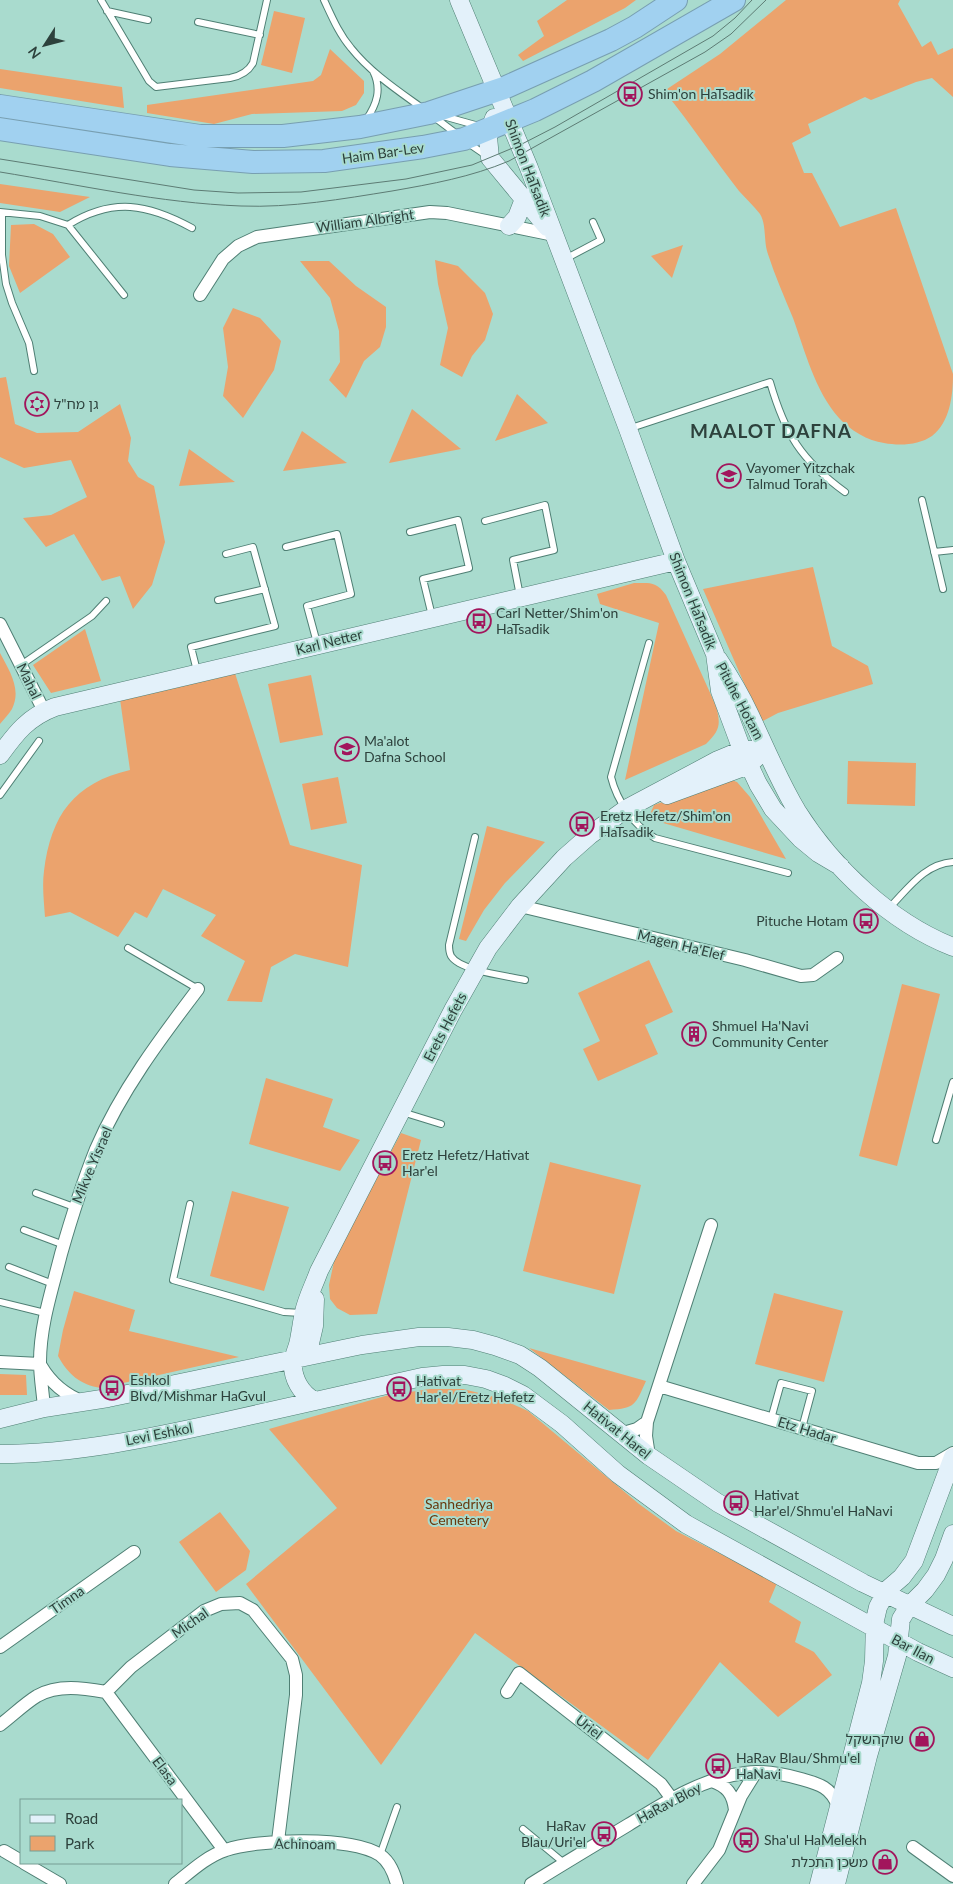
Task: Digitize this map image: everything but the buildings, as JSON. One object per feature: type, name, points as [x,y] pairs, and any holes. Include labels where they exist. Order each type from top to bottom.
[{"type":"highway","name":"Haim Bar-Lev","points":[[0,106],[200,136],[282,136],[360,127],[429,113],[504,92],[611,40],[635,27],[676,0]]},
{"type":"highway","name":"Haim Bar-Lev","points":[[0,129],[170,155],[253,162],[298,162],[349,158],[423,148],[495,133],[592,81],[734,0]]},
{"type":"highway","points":[[495,133],[504,92]]},
{"type":"street","name":"Shimon HaTsadik","points":[[459,0],[504,92],[495,133],[488,143],[490,158],[554,235]]},
{"type":"street","name":"Shimon HaTsadik","points":[[495,133],[554,235],[565,259],[676,561],[715,654],[720,691],[746,758],[773,809],[786,824],[818,853],[840,866]]},
{"type":"street","points":[[509,226],[517,216],[524,200]]},
{"type":"street","name":"William Albright","points":[[200,295],[223,259],[238,246],[257,237],[430,212],[447,213],[554,235]]},
{"type":"street","name":"Karl Netter","points":[[0,755],[28,721],[44,711],[432,617],[676,561]]},
{"type":"street","name":"Mahal","points":[[0,624],[44,711]]},
{"type":"street","name":"Pituhe Hotam","points":[[715,654],[742,698],[765,749]]},
{"type":"street","points":[[765,749],[797,811],[818,842],[840,866],[888,910],[918,929],[953,947]]},
{"type":"street","name":"Erets Hefets","points":[[300,1358],[299,1342],[304,1313],[319,1271],[453,1010],[488,948],[520,906],[564,858],[590,835],[626,808],[765,749]]},
{"type":"street","name":"Magen Ha'Elef","points":[[520,906],[736,958],[801,976],[813,975],[837,958]]},
{"type":"street","name":"Mikve Yisrael","points":[[44,1408],[40,1364],[45,1313],[74,1207],[97,1148],[121,1102],[160,1039],[198,989]]},
{"type":"street","points":[[649,1456],[646,1436],[647,1422],[710,1225]]},
{"type":"street","name":"Erets Hefets","points":[[297,1383],[293,1373],[315,1320],[314,1283]]},
{"type":"street","name":"Hativat Harel","points":[[300,1358],[362,1345],[419,1337],[448,1337],[495,1346],[520,1355],[540,1368],[649,1456],[718,1503],[909,1606]]},
{"type":"street","points":[[0,1419],[44,1408],[86,1402],[300,1358]]},
{"type":"street","points":[[0,1362],[40,1364],[46,1374],[59,1388],[74,1398],[86,1402]]},
{"type":"street","points":[[297,1383],[304,1393],[315,1401],[443,1375],[465,1375],[486,1379],[505,1386],[541,1407],[618,1474],[686,1524],[874,1628]]},
{"type":"street","points":[[288,1407],[297,1383]]},
{"type":"street","name":"Etz Hadar","points":[[659,1386],[918,1463],[936,1463],[953,1453]]},
{"type":"street","name":"Levi Eshkol","points":[[0,1454],[62,1451],[107,1444],[171,1433],[315,1401]]},
{"type":"street","points":[[0,1408],[44,1408]]},
{"type":"street","points":[[620,1434],[638,1429],[647,1422]]},
{"type":"street","points":[[819,1884],[871,1683],[876,1613],[884,1594],[914,1561],[953,1457]]},
{"type":"street","points":[[836,1884],[868,1756],[897,1656],[901,1619],[909,1606],[936,1576],[953,1534]]},
{"type":"street","name":"Timna","points":[[0,1647],[134,1552]]},
{"type":"street","name":"Michal","points":[[106,1692],[131,1667],[204,1612],[222,1604],[240,1603],[253,1610],[292,1659],[296,1675],[296,1695],[278,1841]]},
{"type":"street","points":[[909,1606],[953,1626]]},
{"type":"street","name":"Bar Ilan","points":[[874,1628],[953,1668]]},
{"type":"street","name":"Uriel","points":[[508,1692],[519,1674],[661,1784],[672,1799]]},
{"type":"street","points":[[0,1725],[38,1696],[55,1690],[71,1688],[106,1692]]},
{"type":"street","name":"Elasa","points":[[106,1692],[224,1850]]},
{"type":"street","points":[[693,1884],[719,1850],[735,1810],[756,1772]]},
{"type":"street","name":"HaRav Bloy","points":[[531,1884],[672,1799],[712,1781],[735,1774],[756,1772],[792,1777],[822,1785]]},
{"type":"street","points":[[822,1785],[834,1783],[846,1774]]},
{"type":"street","points":[[712,1781],[720,1783],[730,1792],[735,1810]]},
{"type":"street","points":[[822,1785],[832,1793],[838,1806]]},
{"type":"street","name":"Achinoam","points":[[175,1884],[211,1857],[224,1850],[278,1841],[341,1844],[364,1848],[380,1855]]},
{"type":"street","points":[[913,1847],[953,1876]]},
{"type":"street","points":[[4,1851],[20,1861]]},
{"type":"street","points":[[380,1855],[389,1863],[398,1884]]},
{"type":"street","points":[[25,1864],[60,1884]]},
{"type":"lane","points":[[101,0],[149,81],[156,87],[239,76],[249,70],[253,63],[267,0]]},
{"type":"lane","points":[[324,0],[335,23],[350,47],[372,70],[429,113],[495,133]]},
{"type":"lane","points":[[107,10],[148,20]]},
{"type":"lane","points":[[198,22],[260,35]]},
{"type":"lane","points":[[360,127],[370,115],[378,97],[378,82],[372,70]]},
{"type":"lane","points":[[429,113],[495,133]]},
{"type":"lane","points":[[490,158],[495,133]]},
{"type":"lane","points":[[68,225],[83,216],[119,207],[143,208],[160,213],[192,228]]},
{"type":"lane","points":[[34,371],[30,343],[12,303],[6,284],[2,255],[1,212],[40,216],[68,225],[124,295]]},
{"type":"lane","points":[[565,259],[601,240],[593,222]]},
{"type":"lane","points":[[628,429],[770,382],[779,413],[804,457],[845,492]]},
{"type":"lane","points":[[922,500],[943,589]]},
{"type":"lane","points":[[485,521],[544,505],[554,550],[513,560],[520,597]]},
{"type":"lane","points":[[410,532],[458,520],[468,568],[423,579],[432,617]]},
{"type":"lane","points":[[286,547],[337,534],[351,594],[306,606],[317,645]]},
{"type":"lane","points":[[198,673],[191,647],[275,626],[254,547],[226,554]]},
{"type":"lane","points":[[934,552],[953,550]]},
{"type":"lane","points":[[218,600],[265,589]]},
{"type":"lane","points":[[21,665],[92,616],[106,601]]},
{"type":"lane","points":[[649,643],[611,778],[614,790],[642,831],[655,838],[788,873]]},
{"type":"lane","points":[[0,795],[39,741]]},
{"type":"lane","points":[[476,837],[449,951],[452,958],[459,963],[476,969],[525,980]]},
{"type":"lane","points":[[888,910],[924,872],[936,866],[953,862]]},
{"type":"lane","points":[[128,948],[198,989]]},
{"type":"lane","points":[[936,1140],[953,1082]]},
{"type":"lane","points":[[401,1112],[441,1124]]},
{"type":"lane","points":[[36,1193],[74,1207]]},
{"type":"lane","points":[[190,1204],[173,1280],[284,1312],[304,1313]]},
{"type":"lane","points":[[24,1230],[64,1245]]},
{"type":"lane","points":[[9,1267],[53,1284]]},
{"type":"lane","points":[[0,1302],[45,1313]]},
{"type":"lane","points":[[771,1419],[781,1383],[812,1392],[802,1428]]},
{"type":"lane","points":[[380,1855],[397,1806]]},
{"type":"lane","points":[[523,1829],[564,1863]]},
{"type":"green space","points":[[567,0],[636,0],[625,8],[523,61],[518,55],[544,36],[537,21]]},
{"type":"green space","points":[[786,0],[900,0],[898,4],[922,47],[931,41],[938,55],[953,48],[953,97],[932,78],[916,82],[871,100],[865,97],[808,124],[811,133],[792,143],[804,173],[812,173],[840,227],[896,208],[953,374],[951,400],[947,416],[943,424],[932,436],[921,441],[909,444],[896,444],[872,440],[848,427],[839,418],[823,396],[811,370],[767,251],[760,214],[739,191],[664,91],[720,54]]},
{"type":"green space","points":[[274,11],[305,18],[292,73],[261,65]]},
{"type":"green space","points":[[330,49],[364,81],[364,93],[356,105],[342,111],[252,114],[214,124],[147,113],[147,105],[313,81],[321,75]]},
{"type":"green space","points":[[0,69],[122,87],[124,108],[0,88]]},
{"type":"green space","points":[[0,184],[90,197],[60,212],[0,203]]},
{"type":"green space","points":[[34,224],[53,234],[70,257],[20,293],[9,266],[11,225]]},
{"type":"green space","points":[[683,245],[672,278],[651,256]]},
{"type":"green space","points":[[435,260],[458,266],[485,293],[493,314],[485,340],[472,356],[462,377],[440,365],[448,328],[438,284]]},
{"type":"green space","points":[[300,261],[329,261],[356,286],[386,307],[386,327],[380,347],[364,361],[346,398],[329,380],[340,362],[339,331],[330,298]]},
{"type":"green space","points":[[233,308],[260,318],[281,341],[274,370],[243,418],[223,396],[228,367],[223,328]]},
{"type":"green space","points":[[6,377],[15,424],[37,433],[78,432],[120,404],[131,438],[128,461],[138,477],[154,486],[165,542],[152,585],[133,609],[120,576],[102,581],[74,534],[46,547],[23,518],[51,515],[87,497],[71,460],[24,468],[0,457],[0,378]]},
{"type":"green space","points":[[517,394],[548,423],[495,441]]},
{"type":"green space","points":[[412,409],[461,449],[389,463]]},
{"type":"green space","points":[[302,431],[347,463],[283,471]]},
{"type":"green space","points":[[189,449],[235,482],[179,486]]},
{"type":"green space","points":[[813,567],[832,646],[868,666],[873,684],[778,713],[761,722],[703,589]]},
{"type":"green space","points":[[634,583],[656,585],[666,595],[716,706],[719,723],[717,731],[706,744],[625,780],[659,623],[600,604],[597,594]]},
{"type":"green space","points":[[85,629],[101,681],[51,693],[33,665]]},
{"type":"green space","points":[[0,653],[13,680],[16,694],[12,709],[0,724]]},
{"type":"green space","points":[[233,667],[290,845],[362,865],[348,967],[295,954],[271,967],[262,1002],[227,1001],[245,961],[201,936],[216,915],[163,889],[147,918],[135,912],[118,937],[70,912],[45,917],[43,888],[47,851],[60,818],[69,804],[94,783],[130,770],[120,699]]},
{"type":"green space","points":[[311,675],[323,735],[280,743],[268,684]]},
{"type":"green space","points":[[848,761],[916,763],[915,806],[847,804]]},
{"type":"green space","points":[[338,777],[347,823],[311,830],[302,784]]},
{"type":"green space","points":[[728,779],[737,782],[750,797],[786,859],[653,820],[650,814],[654,805]]},
{"type":"green space","points":[[487,826],[545,842],[505,883],[484,910],[466,941],[459,939]]},
{"type":"green space","points":[[649,960],[673,1012],[645,1025],[658,1054],[598,1081],[583,1049],[600,1041],[578,993]]},
{"type":"green space","points":[[902,984],[940,994],[897,1166],[859,1156]]},
{"type":"green space","points":[[266,1078],[333,1099],[323,1127],[360,1140],[340,1171],[249,1144]]},
{"type":"green space","points":[[401,1133],[421,1140],[377,1314],[350,1315],[337,1308],[330,1299],[329,1285],[335,1257]]},
{"type":"green space","points":[[550,1162],[641,1185],[614,1294],[523,1271]]},
{"type":"green space","points":[[232,1191],[289,1207],[264,1291],[210,1276]]},
{"type":"green space","points":[[74,1291],[135,1310],[129,1331],[239,1357],[101,1388],[94,1387],[75,1378],[58,1356]]},
{"type":"green space","points":[[774,1293],[843,1311],[824,1382],[755,1364]]},
{"type":"green space","points":[[529,1348],[646,1381],[634,1404],[625,1408],[609,1410]]},
{"type":"green space","points":[[0,1374],[26,1375],[27,1395],[0,1395]]},
{"type":"green space","name":"Sanhedriya Cemetery","points":[[430,1389],[463,1389],[499,1398],[528,1411],[639,1504],[676,1531],[777,1583],[769,1602],[801,1622],[795,1642],[814,1652],[832,1675],[778,1717],[720,1662],[648,1760],[475,1633],[381,1765],[246,1584],[337,1508],[269,1429],[389,1395]]},
{"type":"green space","points":[[220,1512],[250,1551],[246,1570],[216,1592],[179,1542]]},
{"type":"tram line","points":[[0,159],[194,190],[238,193],[301,192],[406,179],[472,165],[520,145],[555,127],[713,36],[735,18],[752,0]]},
{"type":"tram line","points":[[0,172],[150,197],[241,206],[279,206],[316,202],[422,186],[480,171],[509,161],[705,52],[731,34],[766,0]]},
{"type":"place","name":"Shim'on HaTsadik","points":[[630,94]]},
{"type":"place","name":"גן מח\"ל","points":[[37,404]]},
{"type":"place","name":"Vayomer Yitzchak Talmud Torah","points":[[729,476]]},
{"type":"place","name":"Carl Netter/Shim'on HaTsadik","points":[[479,621]]},
{"type":"place","name":"Ma'alot Dafna School","points":[[347,749]]},
{"type":"place","name":"Eretz Hefetz/Shim'on HaTsadik","points":[[582,824]]},
{"type":"place","name":"Pituche Hotam","points":[[866,921]]},
{"type":"place","name":"Shmuel Ha'Navi Community Center","points":[[694,1034]]},
{"type":"place","name":"Eretz Hefetz/Hativat Har'el","points":[[385,1163]]},
{"type":"place","name":"Eshkol Blvd/Mishmar HaGvul","points":[[112,1388]]},
{"type":"place","name":"Hativat Har'el/Eretz Hefetz","points":[[399,1389]]},
{"type":"place","name":"Hativat Har'el/Shmu'el HaNavi","points":[[736,1503]]},
{"type":"place","name":"שוקהשקל","points":[[922,1739]]},
{"type":"place","name":"HaRav Blau/Shmu'el HaNavi","points":[[718,1766]]},
{"type":"place","name":"HaRav Blau/Uri'el","points":[[604,1834]]},
{"type":"place","name":"Sha'ul HaMelekh","points":[[746,1840]]},
{"type":"place","name":"משכן התכלת","points":[[885,1862]]},
{"type":"district","name":"MAALOT DAFNA","points":[[771,431]]}]
